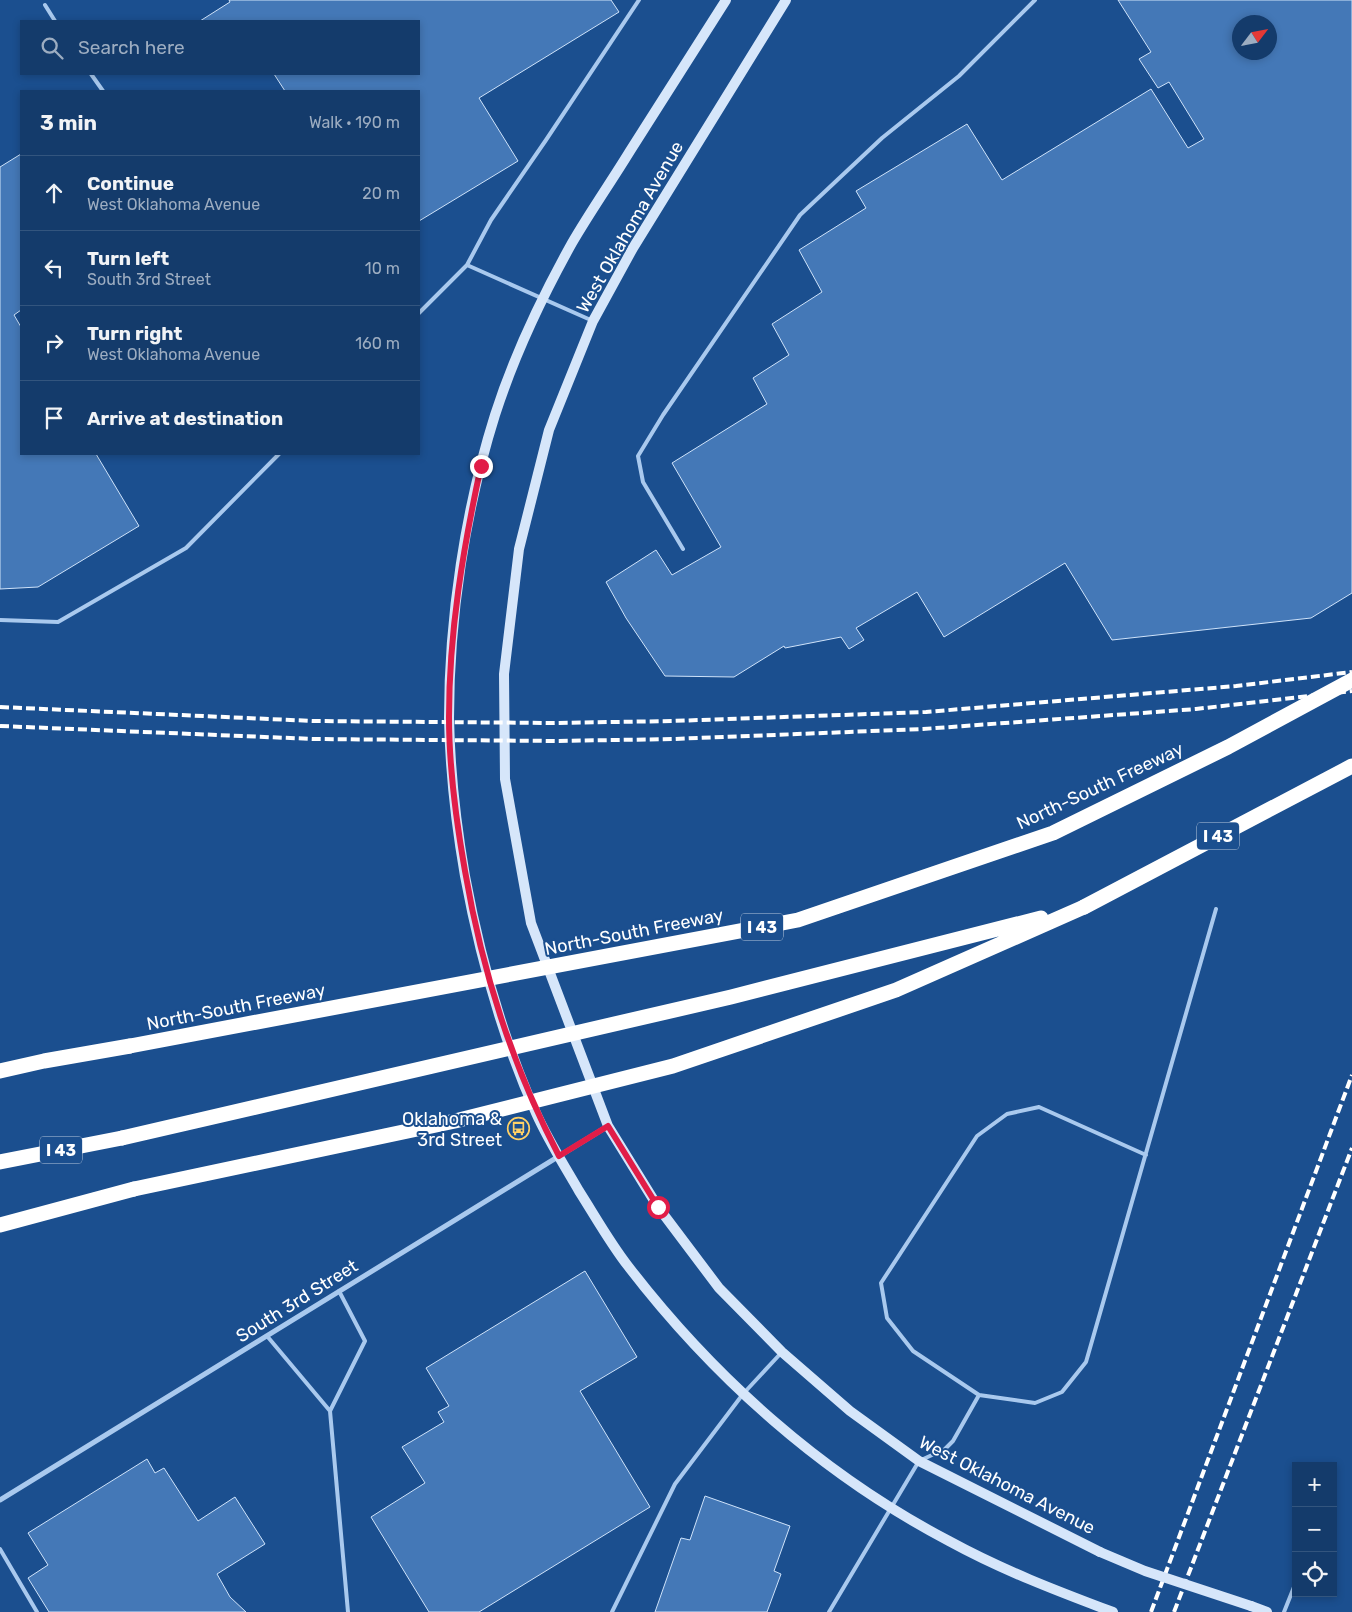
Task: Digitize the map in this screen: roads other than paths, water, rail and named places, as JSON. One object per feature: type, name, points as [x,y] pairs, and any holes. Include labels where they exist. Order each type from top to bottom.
[{"type":"highway","name":"North-South Freeway","points":[[0,1071],[44,1061],[798,920],[1053,833],[1228,747],[1352,680]]},
{"type":"highway","name":"I 43","points":[[0,1162],[122,1138],[731,997],[1084,907],[1352,766]]},
{"type":"highway","points":[[0,1225],[134,1189],[455,1121],[673,1066],[896,990],[1084,907]]},
{"type":"highway","points":[[0,1061],[44,1061]]},
{"type":"main road","name":"West Oklahoma Avenue","points":[[726,0],[573,242],[514,365],[496,414],[481,466],[458,586],[449,717],[452,774],[458,830],[484,964],[518,1071],[538,1118],[559,1156],[625,1262],[707,1359],[789,1434],[891,1508],[946,1540],[1007,1571],[1113,1612]]},
{"type":"main road","name":"West Oklahoma Avenue","points":[[786,0],[633,248],[593,321],[549,430],[519,549],[504,674],[505,779],[531,923],[608,1126],[658,1207],[718,1288],[782,1352],[850,1411],[919,1461],[1100,1552],[1145,1571],[1267,1612]]},
{"type":"street","name":"South 3rd Street","points":[[0,1500],[608,1126]]},
{"type":"lane","points":[[420,312],[467,265],[490,220],[546,140],[639,0]]},
{"type":"lane","points":[[682,549],[643,482],[638,456],[663,415],[800,215],[882,138],[959,76],[1035,0]]},
{"type":"lane","points":[[45,5],[55,20]]},
{"type":"lane","points":[[92,75],[102,90]]},
{"type":"lane","points":[[467,265],[593,321]]},
{"type":"lane","points":[[0,620],[58,622],[186,548],[278,455]]},
{"type":"lane","points":[[1146,1155],[1039,1107],[1007,1114],[977,1136],[881,1283],[887,1318],[914,1351],[980,1395],[1035,1403],[1062,1392],[1086,1362],[1146,1155],[1216,909]]},
{"type":"lane","points":[[339,1291],[365,1341],[330,1411],[348,1612]]},
{"type":"lane","points":[[267,1336],[330,1411]]},
{"type":"lane","points":[[612,1612],[675,1484],[744,1394],[782,1352]]},
{"type":"lane","points":[[829,1612],[919,1461],[945,1449],[953,1441],[980,1395]]},
{"type":"lane","points":[[0,1549],[38,1612]]},
{"type":"lane","points":[[1284,1612],[1292,1592]]},
{"type":"railway","points":[[0,707],[314,721],[554,723],[672,721],[926,712],[1236,686],[1352,672]]},
{"type":"railway","points":[[0,726],[314,739],[557,741],[673,739],[923,729],[1196,709],[1352,691]]},
{"type":"railway","points":[[1151,1612],[1352,1075]]},
{"type":"railway","points":[[1174,1612],[1352,1148]]},
{"type":"place","name":"Oklahoma & 3rd Street","points":[[518,1129]]}]
